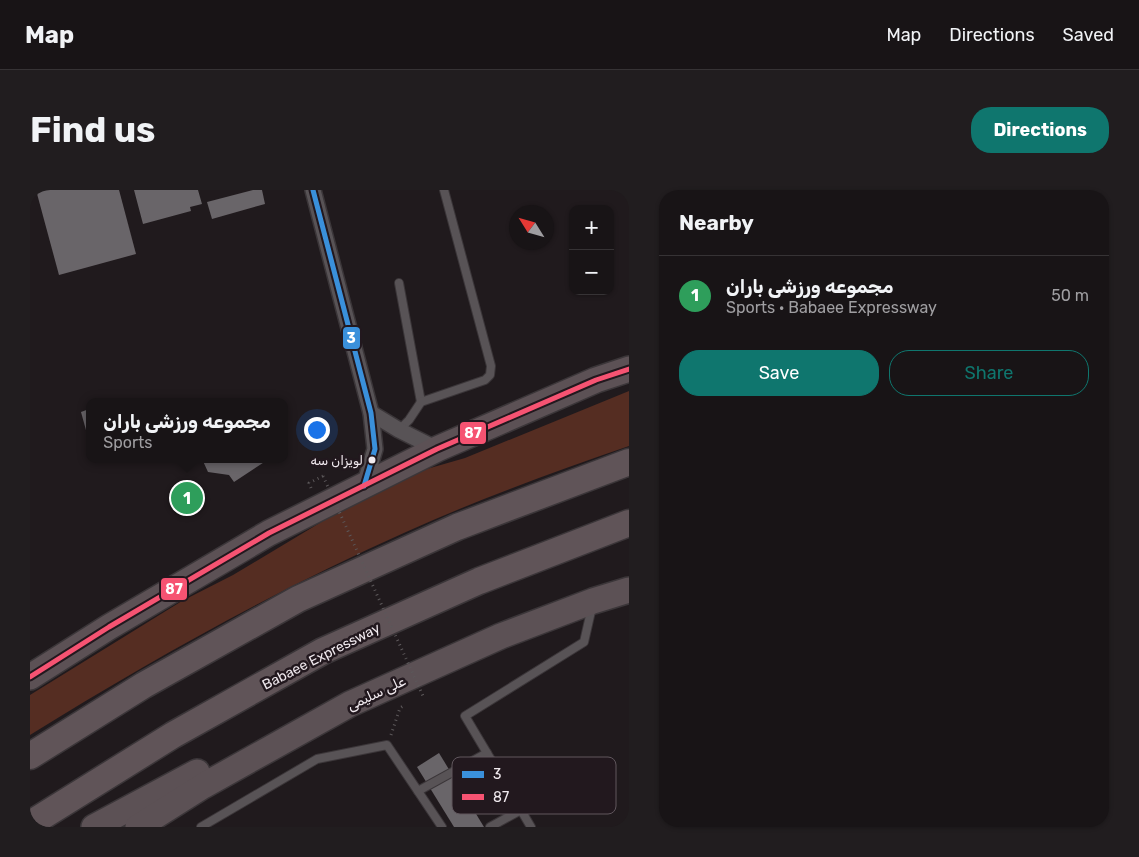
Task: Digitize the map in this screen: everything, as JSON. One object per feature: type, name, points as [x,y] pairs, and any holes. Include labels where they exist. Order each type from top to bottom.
[{"type":"highway","points":[[30,756],[144,685],[298,599],[457,528],[629,462]]},
{"type":"highway","name":"Babaee Expressway","points":[[30,824],[173,735],[323,651],[479,581],[629,524]]},
{"type":"main road","points":[[30,677],[109,627],[268,532],[364,486],[437,448],[596,380],[629,369]]},
{"type":"main road","name":"علی سلیمی","points":[[138,827],[203,786],[350,704],[501,636],[593,601],[629,590]]},
{"type":"main road","points":[[94,827],[223,758],[350,704]]},
{"type":"street","points":[[313,190],[371,413],[375,449],[364,486]]},
{"type":"street","points":[[371,413],[399,430],[437,448]]},
{"type":"lane","points":[[399,430],[409,420],[421,402],[485,380],[490,375],[491,366],[444,190]]},
{"type":"lane","points":[[399,283],[421,402]]},
{"type":"lane","points":[[489,757],[465,716],[584,642],[593,601]]},
{"type":"lane","points":[[201,827],[318,759],[387,745],[442,827]]},
{"type":"lane","points":[[480,757],[487,753]]},
{"type":"lane","points":[[418,791],[452,772]]},
{"type":"lane","points":[[490,827],[514,814]]},
{"type":"lane","points":[[523,814],[531,827]]},
{"type":"path","points":[[319,486],[312,489],[309,483],[323,476],[424,696]]},
{"type":"path","points":[[387,745],[400,708]]},
{"type":"shaded area","points":[[629,391],[629,446],[489,497],[357,554],[262,602],[168,653],[30,735],[30,695],[182,601],[233,575],[343,509],[406,475],[465,458]]},
{"type":"building","points":[[36,190],[119,190],[136,254],[59,275]]},
{"type":"building","points":[[134,190],[198,190],[202,204],[190,207],[191,211],[143,224]]},
{"type":"building","points":[[253,190],[262,190],[265,204],[212,219],[207,202]]},
{"type":"building","points":[[86,410],[86,430],[81,412]]},
{"type":"building","points":[[204,463],[263,463],[234,482],[229,475],[208,472]]},
{"type":"building","points":[[439,753],[452,774],[452,814],[476,814],[484,827],[454,827],[417,767]]},
{"type":"transit line","name":"3","points":[[313,190],[371,413],[375,449],[364,486]]},
{"type":"transit line","name":"87","points":[[30,677],[109,627],[269,533],[437,449],[596,380],[629,369]]},
{"type":"place","name":"لویزان سه","points":[[372,460]]},
{"type":"place","name":"مجموعه ورزشی باران","points":[[187,498]]}]
